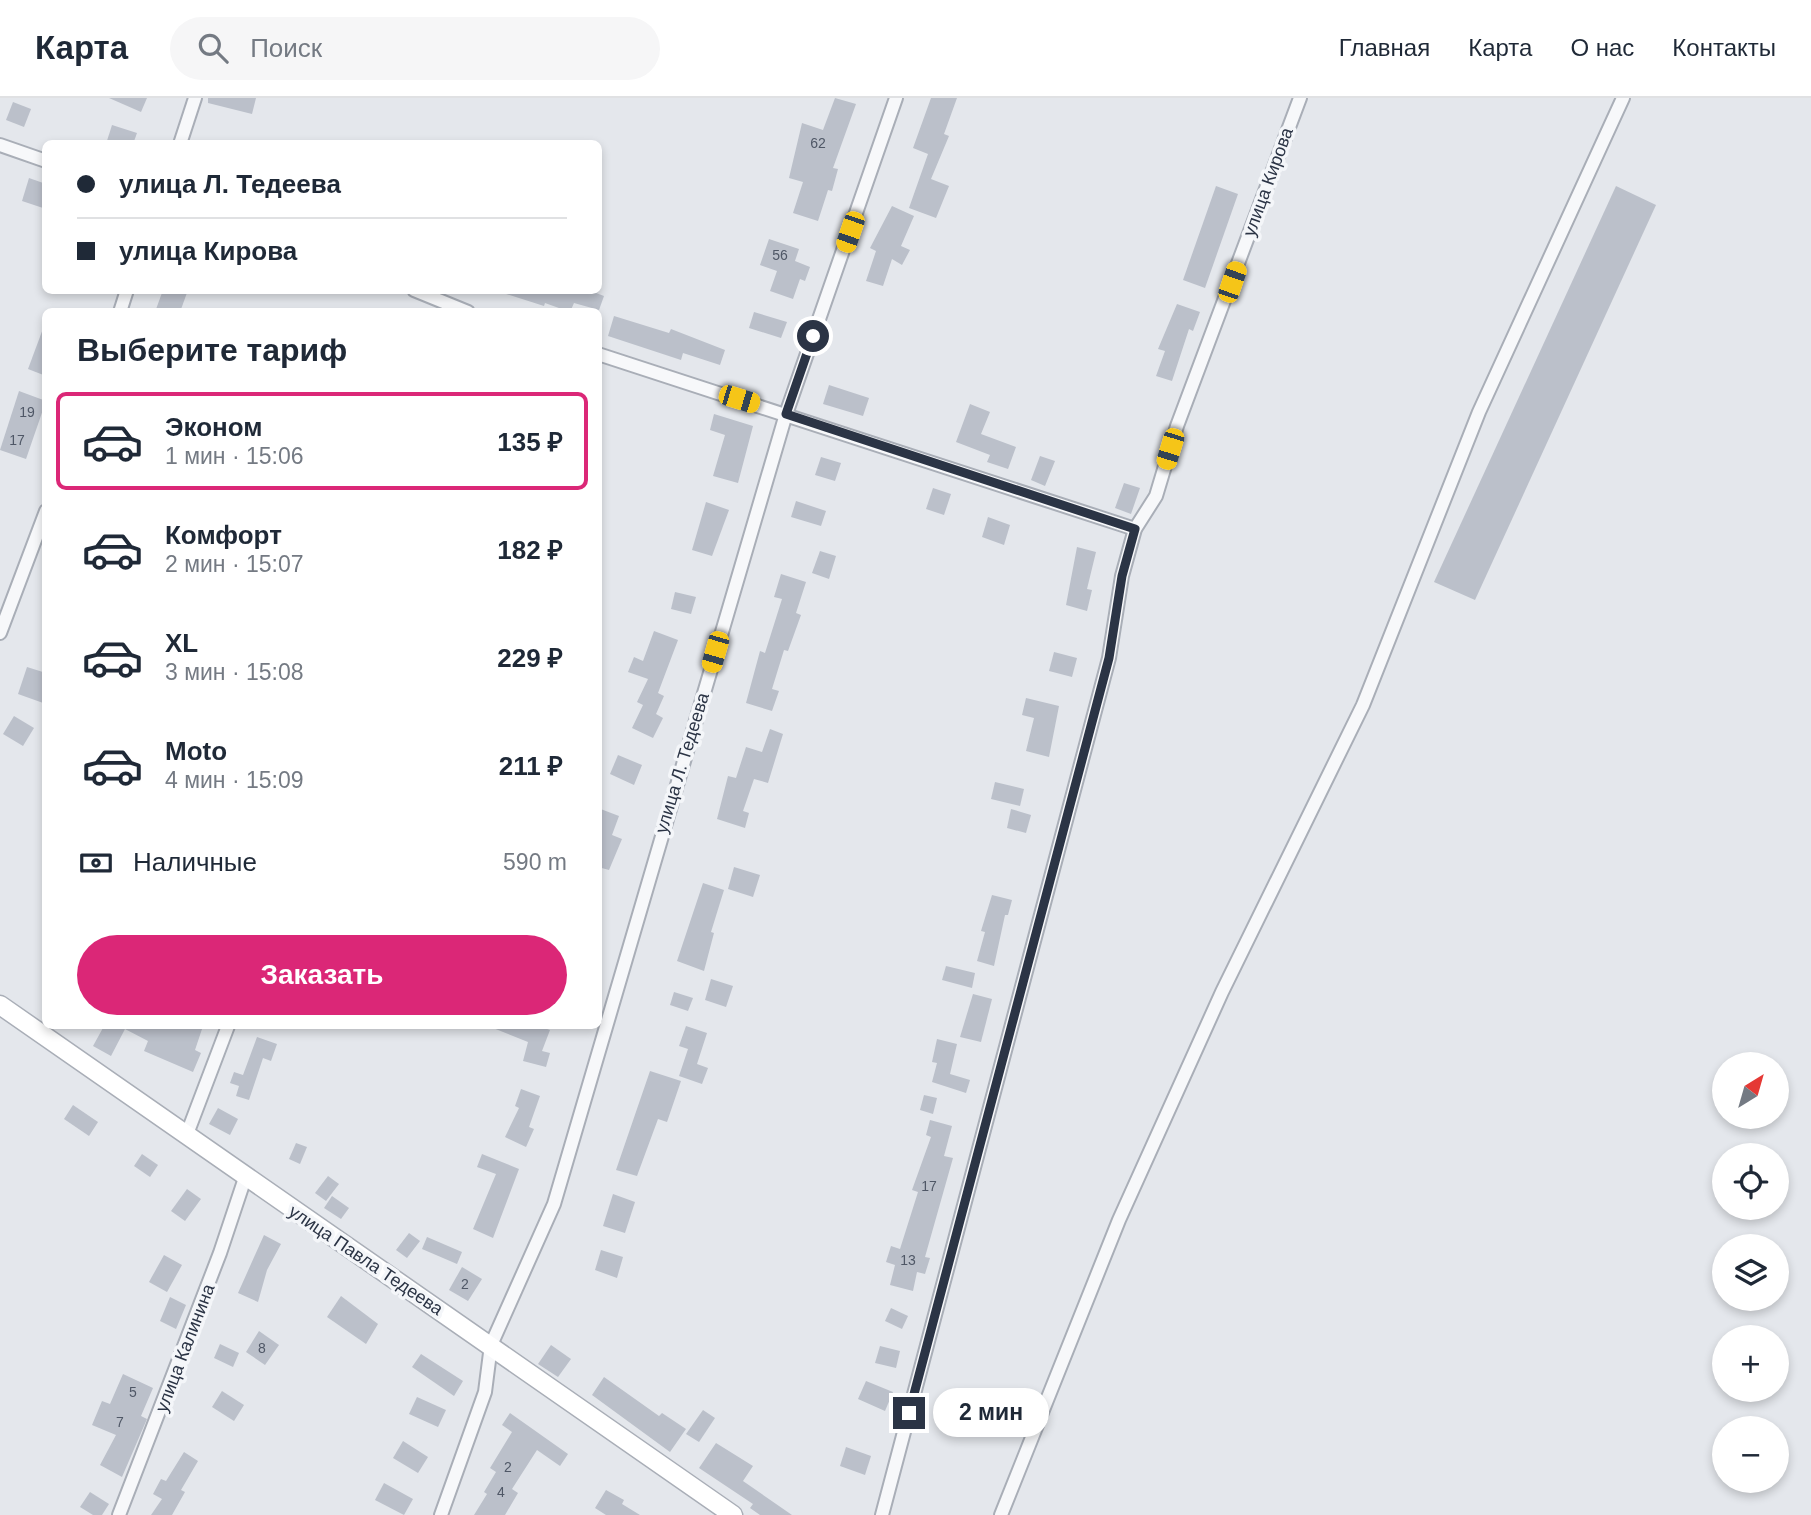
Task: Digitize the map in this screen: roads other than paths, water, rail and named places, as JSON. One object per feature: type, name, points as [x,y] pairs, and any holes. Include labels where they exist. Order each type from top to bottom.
[{"type":"main road","name":"улица Павла Тедеева","points":[[0,1005],[187,1134],[245,1178],[491,1345],[726,1513]]},
{"type":"street","points":[[181,140],[195,98]]},
{"type":"street","name":"улица Л. Тедеева","points":[[441,1515],[485,1392],[491,1345],[554,1204],[786,414],[896,98]]},
{"type":"street","name":"улица Кирова","points":[[882,1515],[1109,658],[1122,576],[1135,529],[1156,496],[1177,426],[1300,98]]},
{"type":"street","points":[[1001,1515],[1118,1220],[1222,992],[1363,705],[1479,412],[1623,98]]},
{"type":"street","points":[[0,145],[42,160]]},
{"type":"street","points":[[424,294],[458,308]]},
{"type":"street","points":[[602,355],[1135,529]]},
{"type":"street","points":[[0,633],[42,522]]},
{"type":"street","points":[[187,1134],[227,1029]]},
{"type":"street","name":"улица Калинина","points":[[119,1515],[220,1253],[245,1178]]}]
